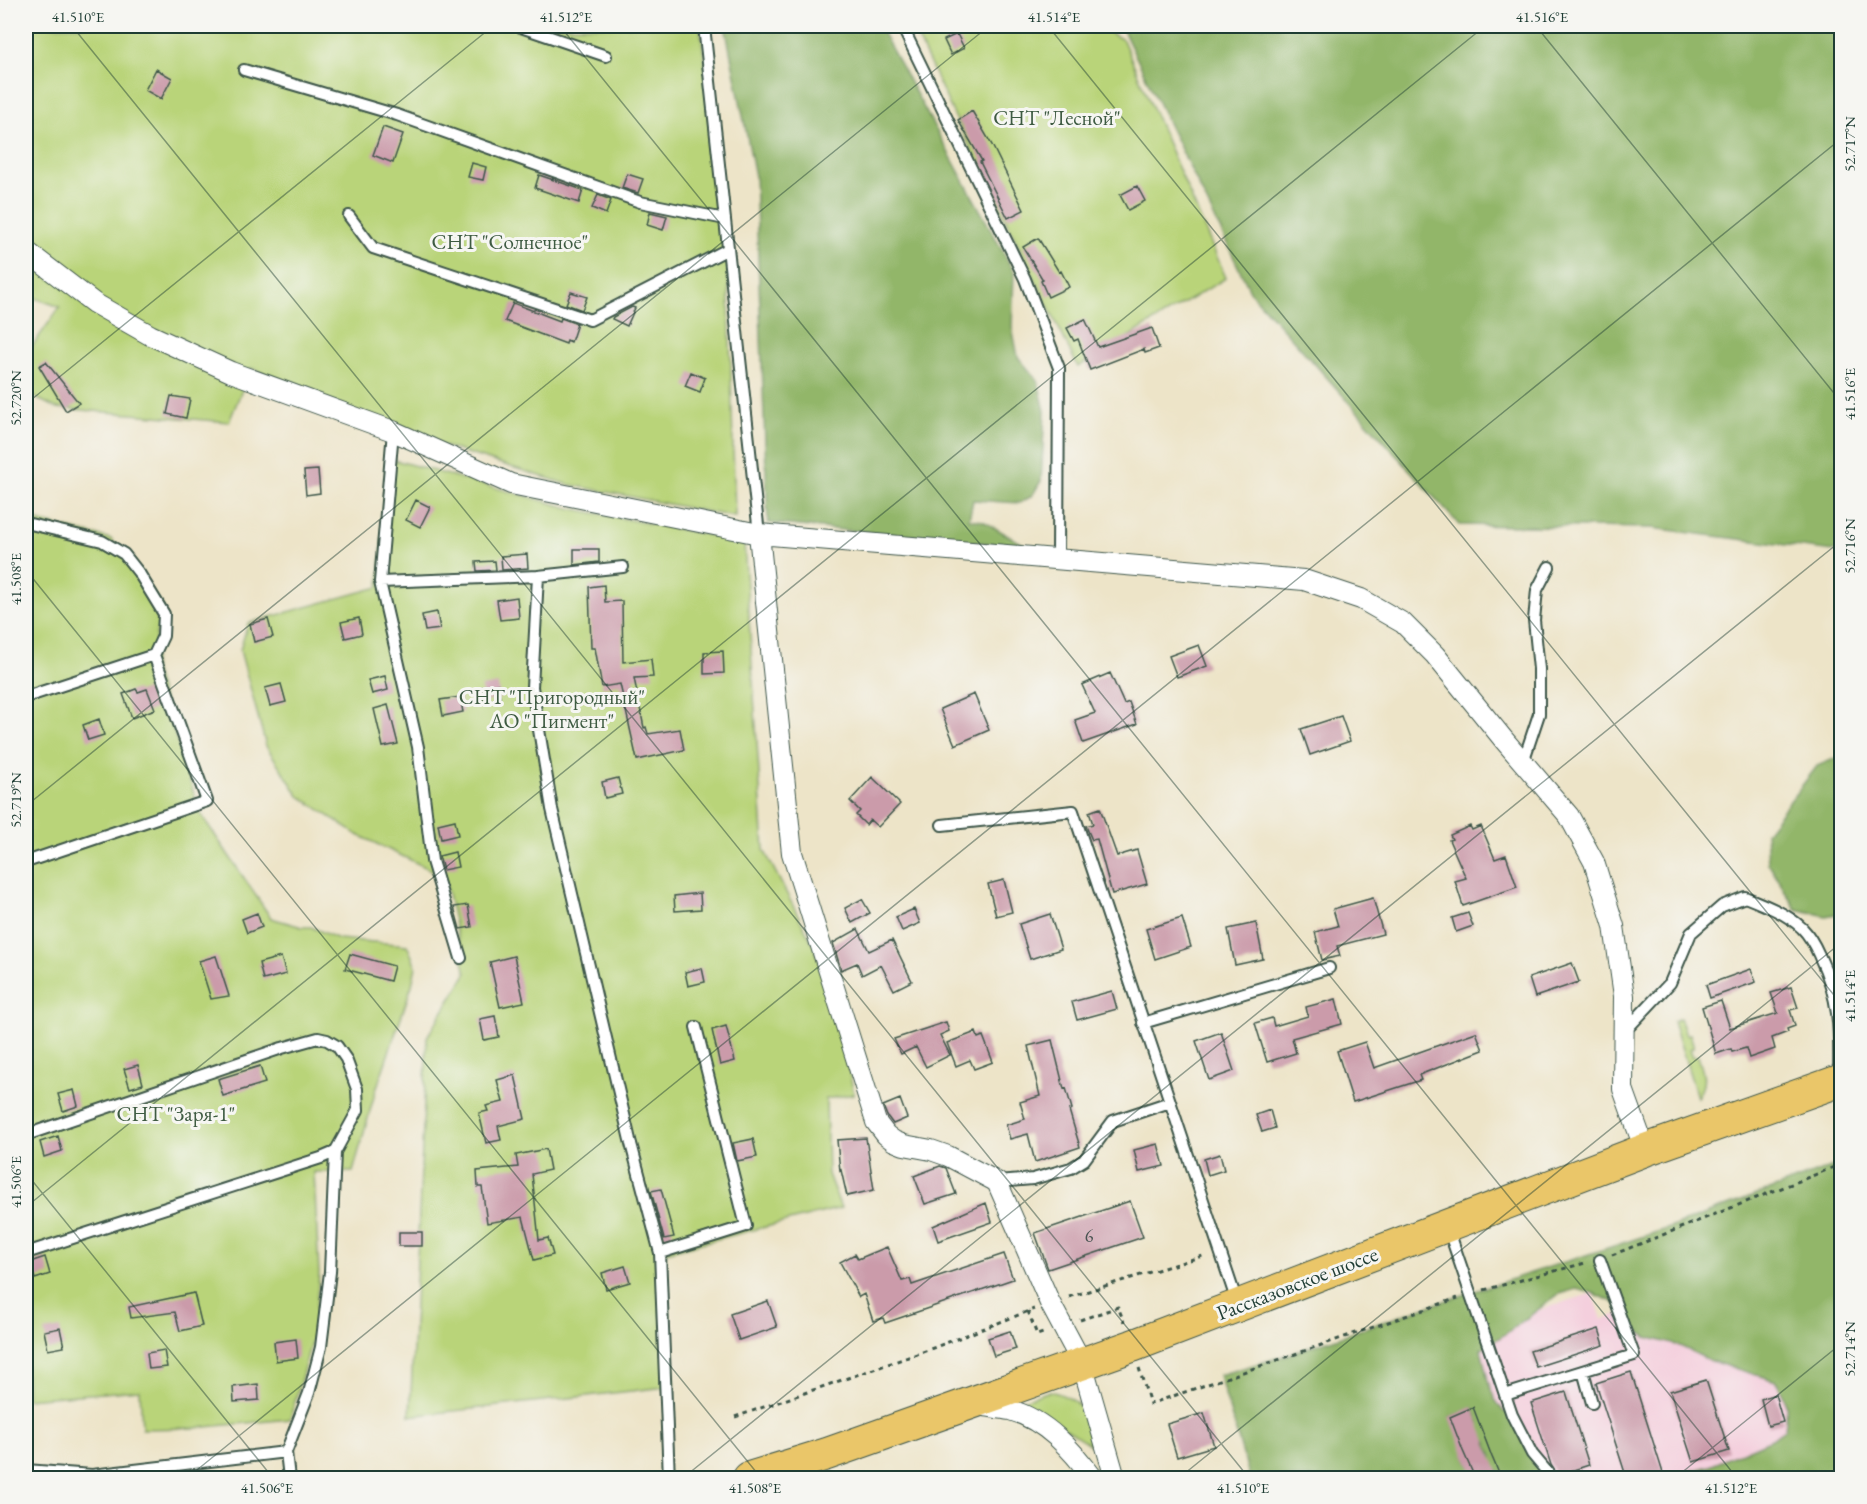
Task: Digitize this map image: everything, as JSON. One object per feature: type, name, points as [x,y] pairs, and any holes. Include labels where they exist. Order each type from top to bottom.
[{"type":"main road","name":"Рассказовское шоссе","points":[[749,1479],[827,1454],[1132,1346],[1644,1150],[1840,1080]]},
{"type":"street","points":[[26,251],[94,303],[150,335],[231,372],[393,431],[511,484],[759,534],[1304,580],[1360,599],[1403,623],[1435,655],[1569,816],[1594,862],[1614,926],[1624,996],[1623,1089],[1644,1150]]},
{"type":"street","points":[[759,534],[792,853],[876,1122],[894,1141],[948,1156],[997,1182],[1050,1303],[1064,1325],[1082,1364],[1115,1479]]},
{"type":"street","points":[[969,1403],[1012,1411],[1039,1424],[1066,1444],[1093,1479]]},
{"type":"lane","points":[[518,26],[606,56]]},
{"type":"lane","points":[[704,26],[759,534]]},
{"type":"lane","points":[[902,26],[1025,279],[1059,368],[1058,559]]},
{"type":"lane","points":[[244,70],[397,115],[640,202],[725,219]]},
{"type":"lane","points":[[349,216],[373,248],[590,320],[728,249]]},
{"type":"lane","points":[[393,431],[380,582],[418,747],[432,861],[461,958]]},
{"type":"lane","points":[[26,523],[102,541],[124,554],[139,573],[164,614],[163,636],[154,655],[207,801],[26,862]]},
{"type":"lane","points":[[380,582],[538,576],[623,567]]},
{"type":"lane","points":[[1523,762],[1539,714],[1539,669],[1534,620],[1537,590],[1549,567]]},
{"type":"lane","points":[[538,576],[532,687],[552,809],[630,1140],[660,1253],[669,1479]]},
{"type":"lane","points":[[26,697],[154,655]]},
{"type":"lane","points":[[942,825],[1073,811],[1238,1305]]},
{"type":"lane","points":[[1624,1032],[1670,983],[1691,933],[1722,906],[1745,897],[1773,908],[1802,928],[1815,945],[1835,996],[1840,1030],[1840,1080]]},
{"type":"lane","points":[[1143,1023],[1329,968]]},
{"type":"lane","points":[[660,1253],[746,1226],[696,1027]]},
{"type":"lane","points":[[26,1135],[282,1048],[318,1038],[337,1046],[346,1059],[357,1089],[358,1110],[335,1152],[330,1272],[321,1347],[309,1393],[286,1452],[289,1479]]},
{"type":"lane","points":[[997,1182],[1033,1179],[1071,1168],[1084,1160],[1113,1121],[1170,1102]]},
{"type":"lane","points":[[26,1253],[335,1152]]},
{"type":"lane","points":[[1447,1225],[1512,1415],[1532,1454],[1548,1473]]},
{"type":"lane","points":[[1505,1395],[1634,1355],[1600,1260]]},
{"type":"lane","points":[[1583,1371],[1592,1403]]},
{"type":"lane","points":[[26,1470],[92,1475],[286,1452]]},
{"type":"path","points":[[1028,1311],[1037,1335],[1118,1307],[1150,1404],[1470,1293],[1600,1260],[1842,1164]]},
{"type":"path","points":[[735,1417],[920,1353],[1050,1303],[1219,1251]]},
{"type":"shaded area","points":[[1757,1241],[1804,1478],[1342,1478],[1483,1328],[1593,1293],[1602,1319],[1650,1304]]},
{"type":"green space","name":"СНТ \"Солнечное\"","points":[[26,26],[700,26],[727,229],[735,517],[566,484],[386,428],[251,368],[229,422],[56,408],[26,393],[26,355],[60,307],[26,295]]},
{"type":"green space","points":[[725,26],[879,26],[1014,272],[1012,327],[1018,357],[1038,381],[1045,411],[1041,481],[1032,496],[1020,503],[973,500],[969,519],[983,521],[1028,547],[768,523],[755,176]]},
{"type":"green space","name":"СНТ \"Лесной\"","points":[[912,26],[1099,26],[1123,40],[1226,278],[1078,367]]},
{"type":"green space","points":[[1121,26],[1841,26],[1841,552],[1652,528],[1459,525],[1251,293]]},
{"type":"green space","name":"СНТ \"Пригородный\" АО \"Пигмент\"","points":[[387,458],[569,508],[744,542],[764,850],[814,946],[835,1008],[854,1094],[826,1099],[828,1174],[841,1208],[662,1253],[675,1386],[410,1416],[427,1037],[466,974],[444,876],[356,834],[299,796],[266,746],[240,650],[248,623],[379,587]]},
{"type":"green space","name":"СНТ \"Заря-1\"","points":[[26,518],[111,539],[163,607],[156,634],[153,667],[200,813],[271,918],[302,927],[311,927],[339,939],[407,945],[416,966],[412,985],[375,1093],[353,1172],[314,1172],[319,1274],[314,1332],[290,1419],[195,1428],[142,1429],[140,1390],[26,1399]]},
{"type":"green space","points":[[1841,756],[1841,913],[1826,916],[1796,909],[1768,863],[1766,832],[1817,766]]},
{"type":"green space","points":[[1680,1018],[1686,1035],[1690,1034],[1694,1047],[1690,1049],[1693,1057],[1698,1056],[1703,1072],[1702,1087],[1697,1097],[1673,1021]]},
{"type":"green space","points":[[1841,1163],[1841,1478],[1664,1478],[1710,1466],[1772,1439],[1785,1429],[1786,1410],[1782,1393],[1776,1381],[1711,1361],[1680,1346],[1647,1337],[1633,1328],[1625,1313],[1613,1302],[1593,1293],[1576,1289],[1559,1294],[1504,1335],[1481,1349],[1494,1398],[1503,1411],[1512,1415],[1532,1441],[1543,1478],[1501,1478],[1498,1470],[1478,1478],[1250,1478],[1219,1375],[1284,1356],[1669,1228]],"holes":[[[1473,1408],[1479,1423],[1457,1432],[1451,1417]],[[1486,1441],[1493,1456],[1470,1466],[1464,1451]]]},
{"type":"green space","points":[[1050,1391],[1071,1399],[1081,1409],[1091,1445],[1021,1401]]},
{"type":"building","points":[[957,34],[964,48],[951,55],[944,40]]},
{"type":"building","points":[[156,69],[172,78],[161,99],[145,90]]},
{"type":"building","points":[[972,111],[992,145],[1024,210],[1008,218],[980,162],[982,161],[958,120]]},
{"type":"building","points":[[383,127],[403,134],[393,163],[373,155]]},
{"type":"building","points":[[472,163],[486,167],[483,180],[468,177]]},
{"type":"building","points":[[627,174],[643,179],[638,193],[622,188]]},
{"type":"building","points":[[539,175],[583,190],[579,203],[535,188]]},
{"type":"building","points":[[1137,186],[1145,201],[1128,210],[1120,195]]},
{"type":"building","points":[[598,195],[611,200],[606,214],[592,208]]},
{"type":"building","points":[[650,212],[667,216],[663,230],[647,225]]},
{"type":"building","points":[[1038,238],[1069,287],[1048,297],[1041,281],[1043,280],[1023,247]]},
{"type":"building","points":[[571,292],[587,297],[582,310],[566,304]]},
{"type":"building","points":[[513,303],[560,321],[561,318],[577,324],[571,342],[567,340],[566,344],[505,321]]},
{"type":"building","points":[[632,307],[635,308],[627,326],[612,319],[613,317]]},
{"type":"building","points":[[1085,319],[1098,347],[1152,328],[1159,348],[1145,353],[1144,349],[1090,370],[1078,339],[1074,341],[1067,328]]},
{"type":"building","points":[[46,362],[79,403],[66,411],[39,366]]},
{"type":"building","points":[[691,372],[705,378],[700,392],[685,386]]},
{"type":"building","points":[[171,396],[190,399],[186,418],[167,414]]},
{"type":"building","points":[[318,470],[320,493],[306,495],[304,471]]},
{"type":"building","points":[[416,500],[430,507],[420,527],[406,520]]},
{"type":"building","points":[[574,549],[599,549],[599,562],[574,565]]},
{"type":"building","points":[[527,554],[528,568],[502,570],[501,556]]},
{"type":"building","points":[[495,561],[496,570],[477,571],[476,562]]},
{"type":"building","points":[[604,585],[605,602],[622,601],[623,662],[651,659],[653,677],[634,678],[644,728],[646,727],[648,734],[680,729],[684,750],[637,760],[620,684],[602,687],[595,648],[591,648],[589,587]]},
{"type":"building","points":[[517,597],[519,618],[500,620],[497,600]]},
{"type":"building","points":[[437,612],[440,629],[425,631],[422,615]]},
{"type":"building","points":[[359,618],[362,634],[345,638],[341,622]]},
{"type":"building","points":[[268,619],[273,637],[254,642],[250,624]]},
{"type":"building","points":[[1199,645],[1207,666],[1177,677],[1169,656]]},
{"type":"building","points":[[723,651],[724,673],[704,674],[704,652]]},
{"type":"building","points":[[1110,673],[1124,704],[1129,702],[1137,724],[1083,743],[1075,720],[1095,713],[1082,685]]},
{"type":"building","points":[[385,676],[388,690],[372,694],[368,680]]},
{"type":"building","points":[[281,684],[286,702],[270,706],[265,688]]},
{"type":"building","points":[[498,684],[500,699],[484,702],[481,687]]},
{"type":"building","points":[[136,689],[138,692],[147,689],[155,709],[132,718],[123,694]]},
{"type":"building","points":[[974,694],[989,730],[955,745],[940,709]]},
{"type":"building","points":[[460,697],[463,712],[443,716],[440,700]]},
{"type":"building","points":[[388,705],[398,744],[383,747],[374,709]]},
{"type":"building","points":[[1341,716],[1350,741],[1310,755],[1301,729]]},
{"type":"building","points":[[99,719],[104,735],[88,740],[83,725]]},
{"type":"building","points":[[872,777],[900,804],[878,827],[870,820],[866,825],[856,815],[860,811],[850,801]]},
{"type":"building","points":[[618,778],[622,794],[605,798],[602,782]]},
{"type":"building","points":[[1100,808],[1117,856],[1137,850],[1147,884],[1112,894],[1097,839],[1092,840],[1086,826],[1093,824],[1089,812]]},
{"type":"building","points":[[455,820],[458,835],[441,839],[438,824]]},
{"type":"building","points":[[1470,826],[1472,830],[1481,826],[1495,859],[1506,855],[1517,887],[1463,906],[1455,881],[1466,878],[1449,840],[1452,839],[1450,835]]},
{"type":"building","points":[[455,852],[458,867],[443,870],[439,856]]},
{"type":"building","points":[[1004,880],[1012,912],[996,916],[988,884]]},
{"type":"building","points":[[700,893],[701,909],[675,911],[674,896]]},
{"type":"building","points":[[1373,898],[1383,934],[1337,946],[1340,956],[1322,960],[1315,932],[1338,926],[1333,909]]},
{"type":"building","points":[[862,899],[870,913],[852,923],[845,908]]},
{"type":"building","points":[[468,905],[472,927],[460,929],[454,907]]},
{"type":"building","points":[[914,909],[920,923],[902,931],[896,917]]},
{"type":"building","points":[[257,913],[262,927],[247,933],[242,919]]},
{"type":"building","points":[[1468,913],[1473,926],[1456,932],[1452,918]]},
{"type":"building","points":[[1050,914],[1061,949],[1030,959],[1019,924]]},
{"type":"building","points":[[1182,918],[1191,947],[1155,959],[1146,929]]},
{"type":"building","points":[[1256,923],[1263,959],[1235,965],[1228,929]]},
{"type":"building","points":[[858,929],[869,951],[892,940],[912,981],[894,990],[881,965],[862,975],[857,963],[841,970],[833,943]]},
{"type":"building","points":[[350,954],[394,966],[390,981],[345,969]]},
{"type":"building","points":[[216,956],[229,996],[211,999],[199,961]]},
{"type":"building","points":[[514,956],[524,1002],[500,1007],[490,962]]},
{"type":"building","points":[[281,957],[286,974],[263,980],[259,963]]},
{"type":"building","points":[[1572,963],[1579,982],[1535,997],[1529,978]]},
{"type":"building","points":[[702,968],[705,982],[688,986],[685,972]]},
{"type":"building","points":[[1751,969],[1756,982],[1710,998],[1706,985]]},
{"type":"building","points":[[1791,987],[1798,1008],[1790,1010],[1795,1026],[1787,1029],[1788,1032],[1772,1038],[1775,1049],[1749,1058],[1746,1048],[1732,1052],[1731,1049],[1716,1054],[1702,1007],[1721,1001],[1730,1028],[1778,1013],[1771,993]]},
{"type":"building","points":[[1112,991],[1117,1009],[1077,1020],[1072,1002]]},
{"type":"building","points":[[1336,999],[1342,1024],[1292,1038],[1296,1053],[1267,1062],[1255,1023],[1272,1018],[1274,1026],[1308,1016],[1306,1007]]},
{"type":"building","points":[[495,1016],[499,1037],[484,1040],[480,1019]]},
{"type":"building","points":[[946,1022],[949,1031],[940,1035],[950,1055],[926,1067],[916,1047],[901,1054],[894,1039]]},
{"type":"building","points":[[726,1026],[735,1061],[720,1065],[712,1030]]},
{"type":"building","points":[[976,1032],[978,1038],[983,1036],[993,1062],[974,1069],[970,1060],[956,1066],[947,1043]]},
{"type":"building","points":[[1221,1032],[1234,1071],[1209,1080],[1196,1041]]},
{"type":"building","points":[[1476,1032],[1483,1050],[1419,1075],[1421,1080],[1353,1102],[1337,1051],[1365,1042],[1374,1068]]},
{"type":"building","points":[[1052,1040],[1064,1089],[1066,1088],[1072,1109],[1069,1110],[1080,1147],[1035,1162],[1028,1134],[1010,1139],[1006,1125],[1025,1119],[1020,1102],[1040,1096],[1028,1046]]},
{"type":"building","points":[[138,1065],[143,1084],[130,1088],[124,1069]]},
{"type":"building","points":[[260,1066],[265,1083],[223,1096],[218,1079]]},
{"type":"building","points":[[515,1075],[525,1119],[498,1126],[501,1140],[486,1143],[479,1113],[488,1111],[486,1106],[503,1102],[497,1080]]},
{"type":"building","points":[[74,1090],[78,1106],[63,1111],[58,1094]]},
{"type":"building","points":[[900,1099],[907,1118],[893,1124],[883,1106]]},
{"type":"building","points":[[1270,1110],[1275,1128],[1262,1132],[1256,1115]]},
{"type":"building","points":[[58,1136],[62,1151],[44,1157],[40,1142]]},
{"type":"building","points":[[866,1138],[874,1190],[847,1196],[840,1171],[837,1140]]},
{"type":"building","points":[[753,1139],[757,1157],[737,1161],[733,1143]]},
{"type":"building","points":[[1158,1144],[1164,1166],[1139,1172],[1134,1150]]},
{"type":"building","points":[[546,1149],[550,1170],[532,1174],[539,1240],[548,1238],[553,1255],[534,1260],[523,1217],[487,1223],[482,1187],[478,1187],[477,1171],[518,1167],[516,1155]]},
{"type":"building","points":[[1220,1154],[1224,1170],[1208,1175],[1204,1159]]},
{"type":"building","points":[[940,1166],[946,1168],[956,1194],[925,1204],[914,1176]]},
{"type":"building","points":[[661,1189],[674,1237],[664,1239],[651,1191]]},
{"type":"building","points":[[1130,1201],[1143,1237],[1048,1269],[1035,1233]]},
{"type":"building","points":[[986,1203],[992,1222],[938,1241],[933,1226]]},
{"type":"building","points":[[399,1232],[422,1232],[422,1246],[399,1246]]},
{"type":"building","points":[[887,1247],[902,1281],[910,1279],[912,1285],[1004,1254],[1013,1279],[885,1323],[883,1318],[873,1321],[864,1294],[859,1297],[840,1262],[855,1254],[858,1259]]},
{"type":"building","points":[[45,1257],[50,1274],[35,1279],[30,1262]]},
{"type":"building","points":[[625,1266],[630,1282],[606,1289],[602,1273]]},
{"type":"building","points":[[194,1293],[202,1326],[180,1331],[175,1312],[131,1318],[129,1307]]},
{"type":"building","points":[[768,1301],[777,1327],[739,1340],[730,1314]]},
{"type":"building","points":[[60,1328],[64,1347],[48,1350],[44,1331]]},
{"type":"building","points":[[1599,1329],[1604,1345],[1536,1367],[1530,1351]]},
{"type":"building","points":[[1010,1331],[1016,1349],[994,1356],[988,1338]]},
{"type":"building","points":[[296,1339],[298,1358],[276,1361],[274,1342]]},
{"type":"building","points":[[164,1350],[167,1367],[149,1369],[147,1353]]},
{"type":"building","points":[[1631,1372],[1663,1473],[1645,1479],[1627,1479],[1596,1383]]},
{"type":"building","points":[[1706,1380],[1729,1451],[1693,1462],[1670,1391]]},
{"type":"building","points":[[258,1384],[259,1400],[234,1402],[233,1387]]},
{"type":"building","points":[[1566,1392],[1589,1465],[1555,1476],[1531,1403]]},
{"type":"building","points":[[1775,1394],[1783,1422],[1768,1426],[1761,1399]]},
{"type":"building","points":[[1473,1407],[1501,1478],[1475,1478],[1463,1451],[1450,1417]]},
{"type":"building","points":[[1204,1413],[1214,1446],[1177,1457],[1167,1424]]}]
